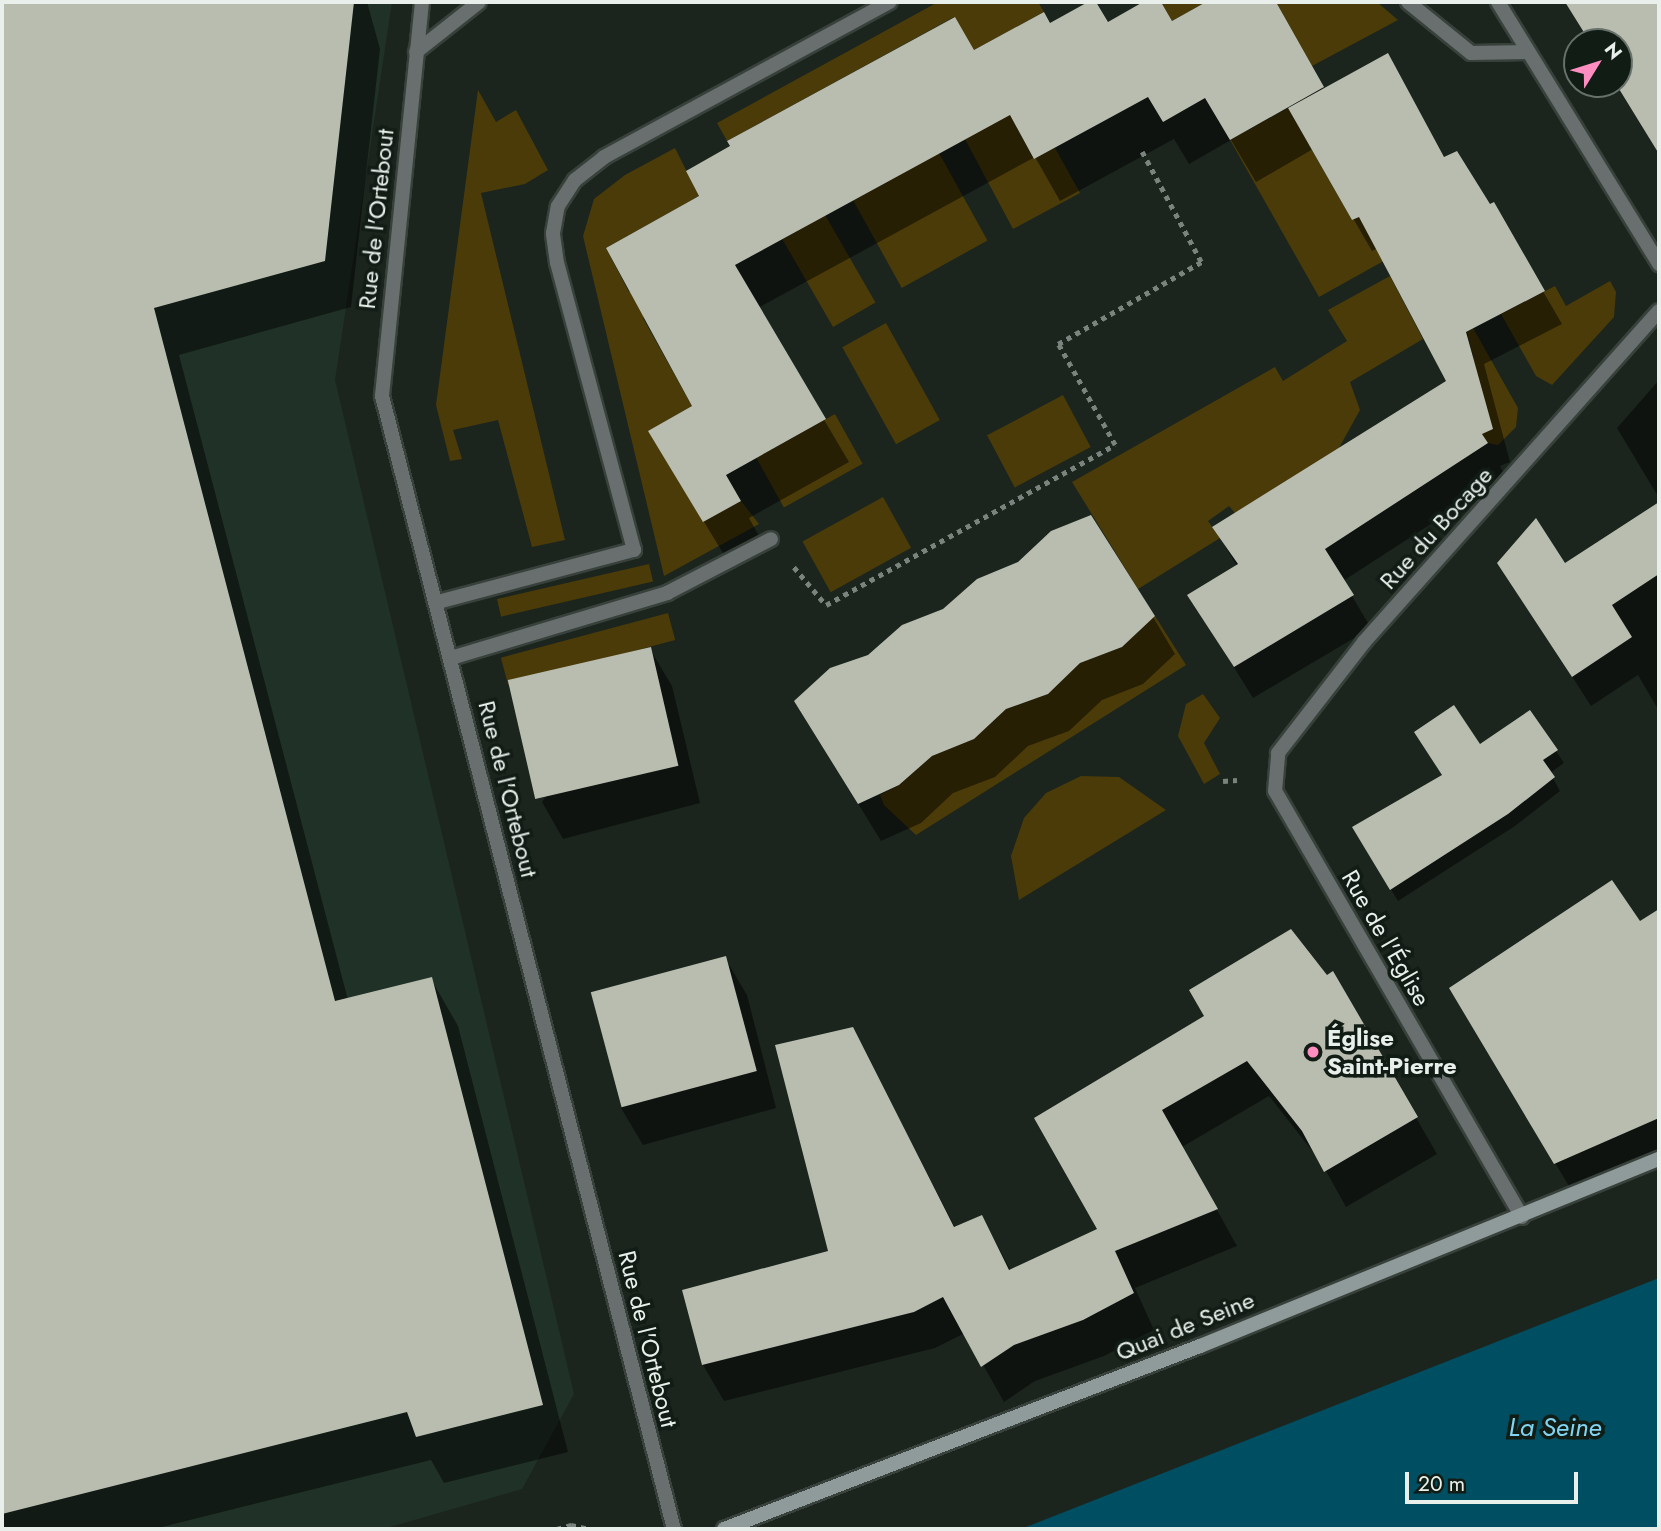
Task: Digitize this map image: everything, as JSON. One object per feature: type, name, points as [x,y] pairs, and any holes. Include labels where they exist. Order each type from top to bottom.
[{"type":"street","name":"Rue de l'Ortebout","points":[[422,2],[382,396],[438,602],[674,1529]]},
{"type":"street","points":[[416,52],[479,2]]},
{"type":"street","points":[[438,602],[635,550],[557,263],[554,233],[558,206],[575,180],[604,157],[890,2]]},
{"type":"street","points":[[1408,2],[1471,53],[1528,52]]},
{"type":"street","points":[[1498,2],[1659,264]]},
{"type":"street","name":"Rue du Bocage","points":[[1275,791],[1278,753],[1364,642],[1659,311]]},
{"type":"street","points":[[451,657],[667,593],[771,539]]},
{"type":"street","name":"Rue de l'Église","points":[[1275,791],[1522,1216]]},
{"type":"street","name":"Quai de Seine","points":[[724,1529],[1522,1216],[1659,1159]]},
{"type":"path","points":[[771,539],[826,605],[1115,445],[1058,344],[1201,262],[1142,152]]},
{"type":"path","points":[[557,1529],[570,1525],[590,1529]]},
{"type":"shaded area","points":[[2,2],[392,2],[335,380],[574,1394],[522,1489],[383,1529],[2,1529]]},
{"type":"shaded area","points":[[938,2],[1038,2],[1044,12],[974,50],[954,17],[727,141],[717,123]]},
{"type":"shaded area","points":[[1161,2],[1206,2],[1172,21]]},
{"type":"shaded area","points":[[1276,2],[1377,2],[1398,20],[1312,66]]},
{"type":"shaded area","points":[[478,90],[496,122],[516,110],[548,170],[525,184],[481,193],[565,540],[532,547],[498,420],[453,430],[462,459],[450,461],[436,405]]},
{"type":"shaded area","points":[[1288,108],[1352,220],[1364,214],[1389,258],[1319,297],[1230,140]]},
{"type":"shaded area","points":[[1010,115],[1034,159],[1055,148],[1080,193],[1013,229],[965,139]]},
{"type":"shaded area","points":[[675,148],[699,196],[606,248],[629,292],[645,285],[659,308],[643,318],[692,406],[649,431],[703,521],[741,501],[759,524],[664,576],[583,236],[594,199],[625,175]]},
{"type":"shaded area","points":[[939,153],[987,240],[902,288],[853,201]]},
{"type":"shaded area","points":[[825,215],[876,302],[833,327],[783,240]]},
{"type":"shaded area","points":[[1390,276],[1423,339],[1350,382],[1360,410],[1339,448],[1235,513],[1229,506],[1208,521],[1220,538],[1138,589],[1072,482],[1275,367],[1283,381],[1347,341],[1328,310]]},
{"type":"shaded area","points":[[1610,281],[1616,292],[1614,317],[1552,385],[1536,376],[1501,314],[1555,286],[1566,306]]},
{"type":"shaded area","points":[[886,323],[940,420],[896,444],[842,347]]},
{"type":"shaded area","points":[[1473,328],[1518,408],[1516,427],[1498,445],[1488,443],[1439,367],[1473,356],[1467,332]]},
{"type":"shaded area","points":[[1063,395],[1091,447],[1015,487],[987,435]]},
{"type":"shaded area","points":[[835,414],[863,464],[784,507],[756,458]]},
{"type":"shaded area","points":[[883,497],[911,548],[831,592],[803,542]]},
{"type":"shaded area","points":[[649,564],[653,582],[501,617],[497,599]]},
{"type":"shaded area","points":[[668,613],[675,640],[508,685],[501,658]]},
{"type":"shaded area","points":[[1155,616],[1186,665],[916,835],[884,805],[880,795],[899,785],[932,756],[974,739],[1006,709],[1048,694],[1080,663],[1122,647]]},
{"type":"shaded area","points":[[1203,694],[1220,718],[1204,743],[1220,774],[1204,784],[1178,736],[1186,704]]},
{"type":"shaded area","points":[[1081,776],[1119,777],[1166,810],[1019,900],[1011,856],[1024,818],[1046,793]]},
{"type":"water","name":"La Seine","points":[[1659,1278],[1659,1529],[1021,1529]]},
{"type":"building","points":[[2,2],[354,2],[325,261],[154,308],[335,1001],[432,977],[543,1405],[416,1437],[407,1412],[2,1514]]},
{"type":"building","points":[[1088,2],[1096,2],[1108,22],[1143,2],[1161,2],[1172,21],[1206,2],[1276,2],[1324,87],[1230,140],[1205,98],[1163,122],[1148,97],[1034,159],[1010,115],[735,265],[826,419],[726,475],[741,501],[703,522],[648,431],[692,406],[606,248],[699,196],[686,171],[730,146],[727,141],[955,17],[974,50],[1044,12],[1050,23]]},
{"type":"building","points":[[1565,2],[1659,2],[1659,154],[1625,98],[1633,98],[1633,28],[1581,28]]},
{"type":"building","points":[[1388,53],[1444,157],[1457,151],[1490,204],[1494,202],[1545,291],[1466,332],[1493,429],[1482,434],[1488,443],[1325,549],[1354,595],[1234,667],[1187,595],[1238,564],[1212,527],[1446,381],[1359,217],[1352,220],[1288,108]]},
{"type":"building","points":[[1659,502],[1659,574],[1612,605],[1632,637],[1572,677],[1497,563],[1536,518],[1565,563]]},
{"type":"building","points":[[1091,515],[1155,616],[1122,647],[1080,663],[1048,694],[1006,709],[974,739],[932,756],[899,785],[858,804],[794,701],[830,668],[868,655],[902,625],[943,609],[977,579],[1018,562],[1051,531]]},
{"type":"building","points":[[651,647],[678,766],[535,799],[508,680]]},
{"type":"building","points":[[1454,705],[1480,744],[1530,710],[1558,750],[1543,760],[1555,777],[1508,814],[1390,890],[1352,827],[1442,775],[1414,732]]},
{"type":"building","points":[[1612,880],[1640,921],[1659,909],[1659,1118],[1554,1164],[1449,988]]},
{"type":"building","points":[[1291,929],[1327,975],[1333,971],[1418,1117],[1324,1172],[1302,1131],[1247,1061],[1162,1110],[1218,1209],[1115,1251],[1134,1293],[1083,1320],[1014,1345],[981,1367],[943,1297],[914,1312],[702,1365],[682,1290],[828,1251],[775,1045],[853,1027],[954,1227],[982,1215],[1009,1270],[1097,1229],[1034,1118],[1204,1016],[1189,990]]},
{"type":"building","points":[[726,956],[757,1071],[622,1107],[591,992]]},
{"type":"place","name":"Église Saint-Pierre","points":[[1313,1052]]}]
